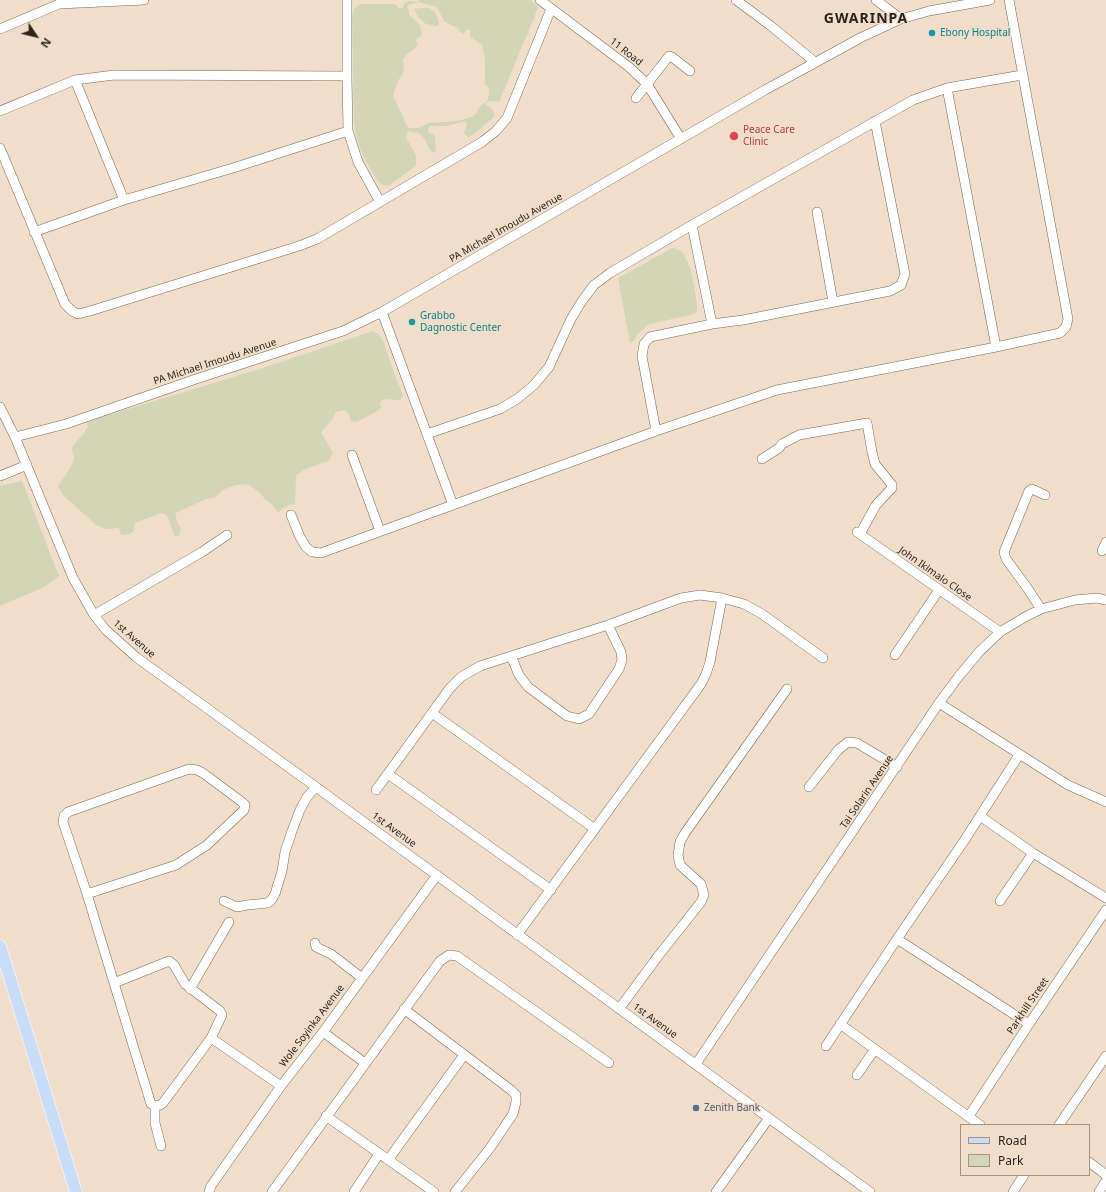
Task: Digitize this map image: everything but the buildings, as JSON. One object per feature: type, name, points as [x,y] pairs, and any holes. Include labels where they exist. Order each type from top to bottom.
[{"type":"main road","points":[[0,946],[76,1192]]},
{"type":"street","points":[[0,29],[58,2],[144,0]]},
{"type":"street","points":[[347,0],[348,130],[358,162],[380,202]]},
{"type":"street","name":"11 Road","points":[[540,0],[629,67],[647,84],[664,109],[681,139]]},
{"type":"street","points":[[736,0],[815,62]]},
{"type":"street","points":[[876,0],[901,19]]},
{"type":"street","name":"PA Michael Imoudu Avenue","points":[[15,438],[66,424],[196,379],[343,331],[382,312],[815,62],[862,37],[901,19],[929,11],[990,0]]},
{"type":"street","points":[[291,515],[306,547],[312,552],[321,553],[656,431],[777,390],[1060,333],[1066,327],[1068,319],[1009,0]]},
{"type":"street","points":[[0,148],[64,304],[72,312],[78,314],[98,309],[317,239],[482,142],[496,131],[507,118],[551,9]]},
{"type":"street","points":[[636,98],[669,56],[690,71]]},
{"type":"street","points":[[0,111],[75,80],[114,75],[347,76]]},
{"type":"street","points":[[427,434],[493,412],[517,399],[534,385],[549,367],[571,319],[582,302],[594,285],[610,273],[913,100],[947,88],[1022,75]]},
{"type":"street","points":[[75,80],[124,200]]},
{"type":"street","points":[[947,88],[996,347]]},
{"type":"street","points":[[656,431],[642,356],[644,344],[650,337],[890,291],[901,285],[905,274],[876,121]]},
{"type":"street","points":[[34,232],[124,200],[233,168],[348,130]]},
{"type":"street","points":[[818,212],[833,302]]},
{"type":"street","points":[[692,225],[712,324]]},
{"type":"street","points":[[382,312],[453,505]]},
{"type":"street","name":"1st Avenue","points":[[0,407],[15,438],[73,578],[94,615],[106,630],[136,657],[316,786],[517,935],[870,1192]]},
{"type":"street","name":"John Ikimalo Close","points":[[762,459],[779,448],[782,444],[799,435],[867,423],[875,464],[892,485],[892,488],[876,505],[858,533],[1000,632]]},
{"type":"street","points":[[352,455],[380,531]]},
{"type":"street","points":[[0,476],[26,465]]},
{"type":"street","points":[[1041,609],[1006,559],[1004,552],[1029,491],[1032,489],[1044,495]]},
{"type":"street","points":[[94,615],[202,552],[227,535]]},
{"type":"street","points":[[1102,551],[1106,542]]},
{"type":"street","points":[[895,655],[939,590]]},
{"type":"street","points":[[376,790],[450,688],[461,677],[480,666],[608,625],[681,598],[700,595],[722,598],[744,604],[762,614],[823,658]]},
{"type":"street","points":[[517,935],[701,684],[710,662],[722,598]]},
{"type":"street","name":"Tai Solarin Avenue","points":[[696,1064],[940,703],[980,651],[1000,632],[1024,617],[1041,609],[1075,600],[1097,598],[1106,600]]},
{"type":"street","points":[[511,656],[519,675],[528,687],[567,716],[579,719],[589,714],[619,669],[622,660],[621,652],[608,625]]},
{"type":"street","points":[[619,1009],[701,902],[704,895],[701,884],[680,865],[678,855],[680,842],[787,689]]},
{"type":"street","points":[[940,703],[1068,785],[1106,802]]},
{"type":"street","points":[[432,713],[595,829]]},
{"type":"street","points":[[809,787],[838,750],[848,742],[857,743],[897,767]]},
{"type":"street","points":[[826,1046],[1020,755]]},
{"type":"street","points":[[87,894],[176,865],[207,845],[244,810],[245,805],[204,773],[189,769],[68,812],[64,816],[64,822],[151,1104],[160,1106],[211,1038],[221,1020],[222,1015],[220,1011],[185,984],[174,965],[169,961],[114,983]]},
{"type":"street","points":[[388,774],[551,890]]},
{"type":"street","points":[[224,901],[237,907],[268,903],[272,899],[275,894],[282,870],[285,852],[300,810],[307,797],[316,786]]},
{"type":"street","points":[[980,816],[1033,853],[1106,898]]},
{"type":"street","points":[[1000,901],[1033,853]]},
{"type":"street","name":"Wole Soyinka Avenue","points":[[209,1192],[211,1186],[281,1086],[323,1032],[437,875]]},
{"type":"street","name":"Parkhill Street","points":[[969,1116],[1106,910]]},
{"type":"street","points":[[190,989],[229,922]]},
{"type":"street","points":[[897,939],[1029,1024]]},
{"type":"street","points":[[315,943],[316,947],[331,954],[362,978]]},
{"type":"street","points":[[272,1192],[440,961],[449,955],[457,956],[609,1063]]},
{"type":"street","points":[[404,1010],[516,1095],[513,1114],[490,1148],[455,1192]]},
{"type":"street","points":[[840,1024],[979,1124]]},
{"type":"street","points":[[323,1032],[365,1063]]},
{"type":"street","points":[[211,1038],[281,1086]]},
{"type":"street","points":[[857,1075],[875,1049]]},
{"type":"street","points":[[388,1160],[464,1055]]},
{"type":"street","points":[[1060,1124],[1106,1056]]},
{"type":"street","points":[[156,1106],[155,1123],[161,1146]]},
{"type":"street","points":[[326,1116],[431,1191]]},
{"type":"street","points":[[716,1192],[769,1118]]},
{"type":"street","points":[[354,1192],[380,1154]]},
{"type":"street","points":[[1090,1163],[1106,1175]]},
{"type":"street","points":[[1013,1192],[1023,1176]]},
{"type":"street","points":[[1099,1192],[1106,1181]]},
{"type":"green space","points":[[419,0],[530,0],[537,5],[538,8],[499,102],[490,101],[485,104],[492,109],[495,116],[469,137],[464,134],[467,124],[465,121],[447,126],[429,126],[428,132],[435,136],[436,153],[431,151],[419,133],[408,131],[406,137],[416,156],[416,166],[388,186],[381,184],[377,180],[363,156],[356,137],[354,119],[352,16],[354,9],[360,4],[395,4],[399,8],[403,8],[404,4],[409,1],[417,2]],"holes":[[[419,2],[436,7],[445,22],[459,29],[460,32],[464,34],[465,31],[470,29],[470,37],[482,45],[485,59],[485,84],[489,88],[488,100],[480,107],[475,115],[469,118],[457,121],[429,123],[419,128],[408,128],[393,95],[398,81],[404,71],[403,59],[416,47],[418,42],[416,42],[416,40],[421,37],[422,33],[419,24],[409,15],[409,10],[407,7],[408,5]]]},
{"type":"green space","points":[[429,8],[435,12],[439,22],[438,26],[426,24],[418,17],[414,9]]},
{"type":"green space","points":[[672,248],[683,253],[691,271],[697,303],[697,312],[691,315],[649,324],[637,335],[634,341],[630,343],[618,278]]},
{"type":"green space","points":[[373,331],[383,340],[403,396],[400,400],[384,399],[380,402],[381,408],[356,422],[351,421],[349,414],[344,410],[336,412],[331,421],[321,432],[333,453],[328,461],[308,468],[296,475],[295,505],[291,504],[283,508],[278,513],[273,505],[248,484],[236,485],[222,490],[216,497],[206,499],[176,513],[176,519],[181,529],[179,535],[175,537],[168,517],[161,513],[135,523],[134,531],[129,534],[121,535],[119,528],[105,529],[96,525],[63,495],[58,486],[72,465],[74,458],[72,451],[73,446],[85,432],[88,426],[86,422],[269,366]]},
{"type":"green space","points":[[22,481],[59,576],[44,587],[0,606],[0,486]]},
{"type":"place","name":"Ebony Hospital","points":[[932,33]]},
{"type":"place","name":"Peace Care Clinic","points":[[734,136]]},
{"type":"place","name":"Grabbo Dagnostic Center","points":[[412,322]]},
{"type":"place","name":"Zenith Bank","points":[[696,1108]]},
{"type":"district","name":"GWARINPA","points":[[866,19]]}]
